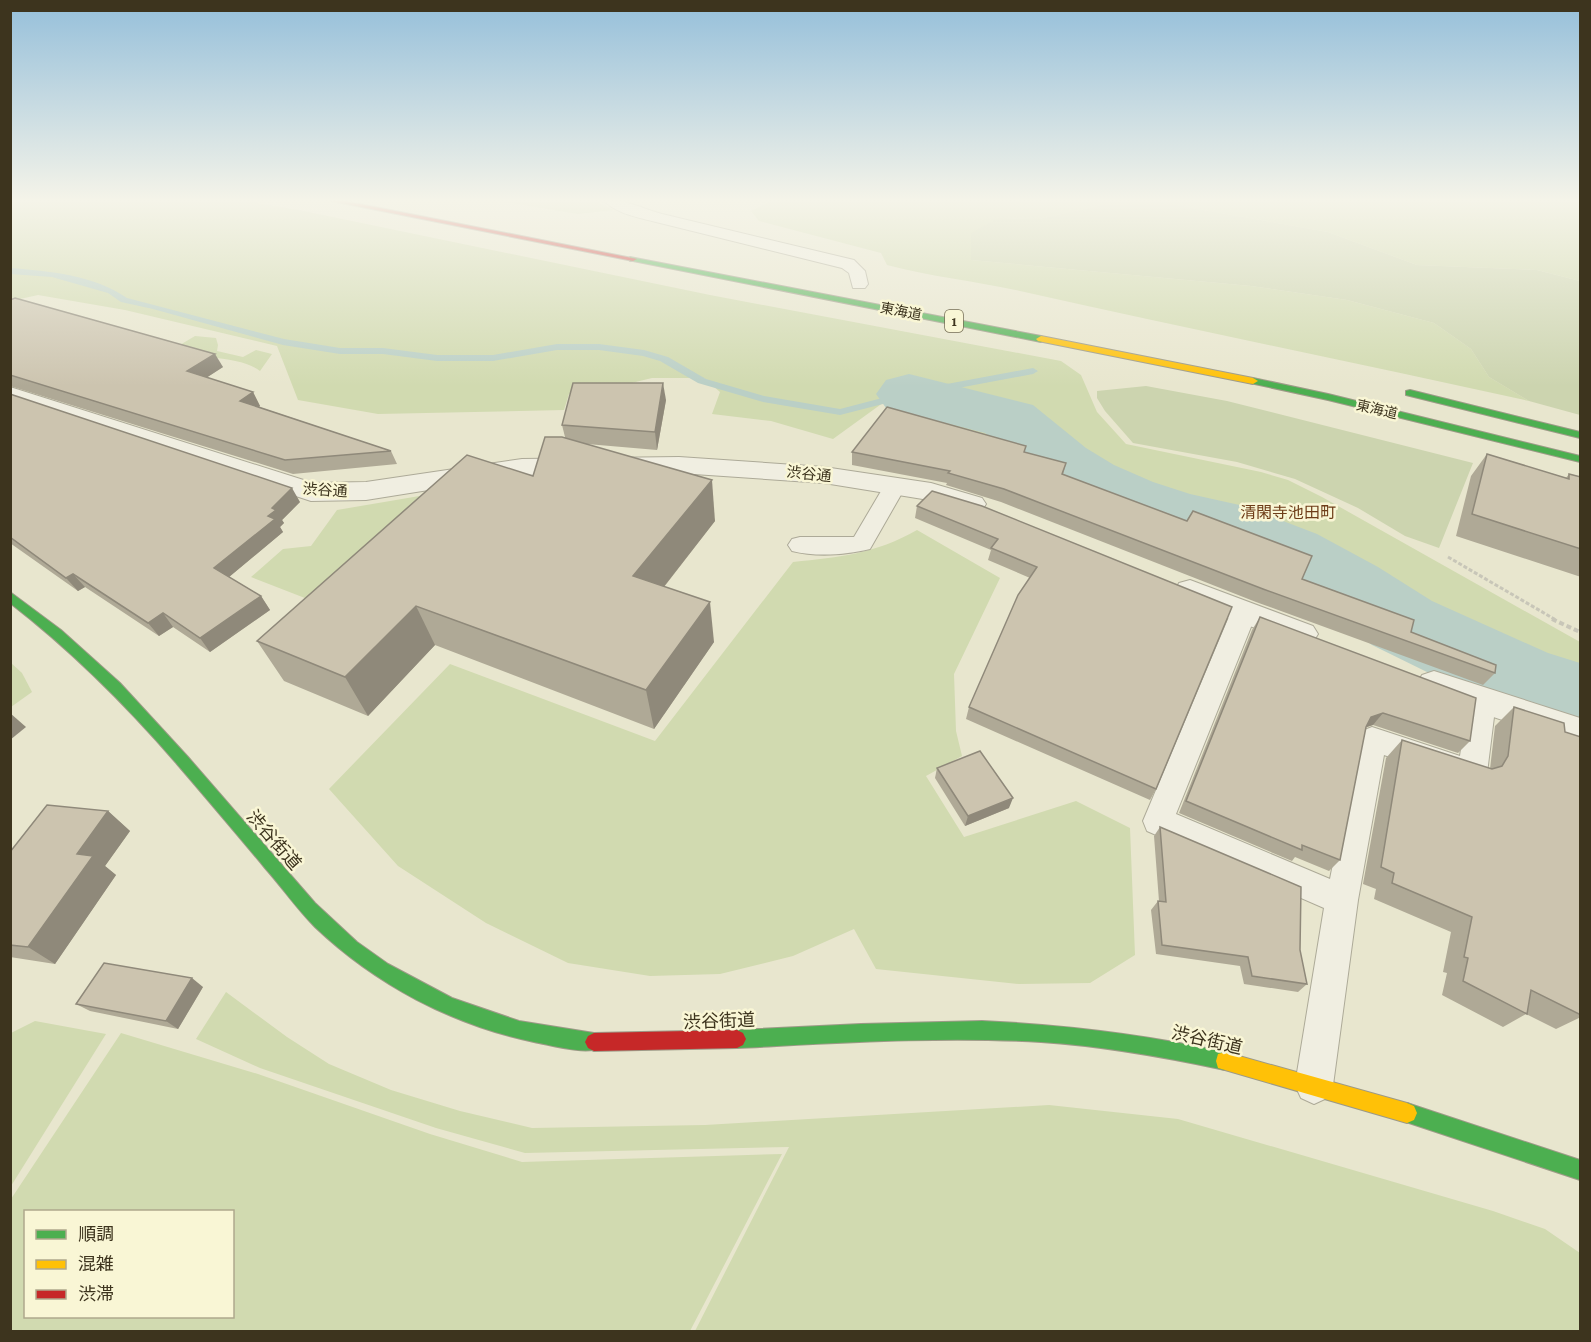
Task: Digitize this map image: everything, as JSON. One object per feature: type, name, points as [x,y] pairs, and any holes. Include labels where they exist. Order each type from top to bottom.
[{"type":"main road","name":"東海道","points":[[646,262],[1211,372],[1396,413],[1581,459]]},
{"type":"main road","name":"東海道","points":[[1394,389],[1581,435]]},
{"type":"main road","name":"渋谷街道","points":[[10,596],[45,622],[122,693],[322,922],[354,950],[392,977],[435,1002],[475,1017],[538,1034],[594,1042],[651,1042],[980,1029],[1038,1030],[1150,1045],[1314,1085],[1581,1170]]},
{"type":"street","name":"渋谷通","points":[[10,394],[311,492],[366,491],[498,470],[548,465],[679,465],[748,468],[895,486],[959,500],[1001,514]]},
{"type":"street","points":[[1166,581],[1330,645]]},
{"type":"street","points":[[1406,673],[1482,701],[1581,732]]},
{"type":"lane","points":[[838,262],[848,264],[857,271],[859,284]]},
{"type":"lane","points":[[800,545],[848,546],[862,543],[895,486]]},
{"type":"lane","points":[[1244,612],[1158,821],[1342,900]]},
{"type":"lane","points":[[1314,1085],[1342,900],[1372,739],[1472,773],[1482,701]]},
{"type":"path","points":[[1448,557],[1545,615],[1581,632]]},
{"type":"green space","points":[[11,262],[549,262],[710,295],[1061,361],[1081,375],[1097,412],[1126,444],[1261,472],[1288,480],[1580,642],[1580,693],[1480,653],[1386,611],[1314,561],[1231,523],[1143,496],[1029,445],[942,428],[942,404],[891,397],[833,439],[771,421],[712,414],[720,392],[704,378],[652,378],[607,389],[569,394],[564,410],[378,414],[298,400],[277,346],[125,310],[38,295],[11,301]]},
{"type":"green space","points":[[885,262],[989,262],[1251,286],[1347,300],[1434,323],[1471,349],[1489,377],[1529,401],[987,284],[887,265]]},
{"type":"green space","points":[[989,262],[1408,262],[1417,265],[1537,270],[1580,281],[1580,415],[1529,401],[1489,377],[1471,349],[1434,323],[1347,300],[1251,286]]},
{"type":"green space","points":[[1408,262],[1580,262],[1580,281],[1537,270],[1417,265]]},
{"type":"green space","points":[[195,336],[216,338],[217,351],[243,357],[256,350],[272,354],[260,371],[227,359],[163,355]]},
{"type":"green space","points":[[1146,386],[1227,401],[1473,463],[1439,548],[1405,536],[1358,508],[1295,479],[1237,462],[1133,443],[1105,411],[1097,398],[1097,391]]},
{"type":"green space","points":[[449,491],[310,600],[251,577],[283,549],[311,546],[337,510]]},
{"type":"green space","points":[[917,530],[1000,578],[954,674],[956,731],[962,756],[926,776],[964,837],[1076,801],[1130,828],[1135,955],[1090,983],[1019,984],[876,969],[854,929],[793,956],[720,974],[650,976],[568,963],[486,923],[398,866],[329,789],[450,664],[655,741],[793,562],[857,553],[887,544]]},
{"type":"green space","points":[[11,663],[22,673],[32,692],[11,707]]},
{"type":"green space","points":[[226,992],[287,1037],[329,1064],[391,1090],[460,1111],[532,1128],[705,1125],[1049,1105],[1178,1119],[1493,1211],[1545,1229],[1580,1253],[1580,1331],[695,1331],[789,1147],[525,1153],[436,1128],[260,1068],[196,1039]]},
{"type":"green space","points":[[35,1021],[106,1034],[11,1186],[11,1033]]},
{"type":"green space","points":[[121,1033],[258,1074],[430,1134],[522,1162],[782,1154],[690,1331],[11,1331],[11,1199]]},
{"type":"building","points":[[15,298],[215,354],[187,371],[253,392],[240,401],[391,451],[285,460],[10,375],[10,300]]},
{"type":"building","points":[[573,383],[663,383],[655,432],[562,425]]},
{"type":"building","points":[[10,394],[292,488],[272,508],[276,510],[268,516],[275,519],[214,568],[261,596],[200,638],[163,613],[148,623],[73,574],[66,578],[10,537]]},
{"type":"building","points":[[887,407],[1026,446],[1024,452],[1066,463],[1062,474],[1187,521],[1193,511],[1312,556],[1302,579],[1414,620],[1411,632],[1496,665],[1495,673],[1263,589],[1004,489],[948,473],[950,471],[852,452]]},
{"type":"building","points":[[545,437],[562,437],[712,480],[633,576],[710,602],[646,690],[416,606],[345,677],[257,641],[467,455],[533,476]]},
{"type":"building","points":[[1487,454],[1569,479],[1569,474],[1581,477],[1581,549],[1472,514]]},
{"type":"building","points":[[932,491],[982,506],[1232,607],[1156,789],[969,707],[1018,595],[1037,567],[991,548],[998,539],[917,506]]},
{"type":"building","points":[[1260,617],[1476,698],[1470,741],[1383,713],[1371,717],[1366,727],[1340,860],[1302,845],[1302,850],[1186,801]]},
{"type":"building","points":[[1514,707],[1564,723],[1565,732],[1581,737],[1581,1015],[1531,990],[1527,1014],[1463,981],[1468,958],[1464,957],[1472,917],[1392,883],[1394,873],[1381,867],[1402,740],[1492,769],[1502,766],[1508,756]]},
{"type":"building","points":[[980,751],[1013,798],[968,816],[937,768]]},
{"type":"building","points":[[47,805],[108,811],[77,854],[93,856],[28,947],[10,945],[10,852]]},
{"type":"building","points":[[1160,827],[1301,887],[1300,950],[1307,984],[1252,976],[1248,957],[1162,945],[1158,901],[1166,902]]},
{"type":"building","points":[[104,963],[192,978],[166,1021],[76,1004]]},
{"type":"waterway","points":[[10,271],[53,274],[111,291],[124,300],[154,306],[283,342],[340,351],[383,351],[437,358],[493,358],[557,347],[599,347],[644,353],[664,359],[702,381],[763,399],[840,412],[909,394],[1033,371]]},
{"type":"waterway","points":[[909,394],[1009,419],[1061,463],[1088,481],[1127,499],[1180,517],[1217,524],[1289,553],[1349,587],[1402,623],[1517,677],[1580,699]]},
{"type":"traffic: fast","points":[[646,262],[1041,339]]},
{"type":"traffic: fast","points":[[1253,381],[1328,397],[1580,459]]},
{"type":"traffic: fast","points":[[1410,393],[1580,435]]},
{"type":"traffic: fast","points":[[10,596],[72,646],[115,687],[183,761],[309,908],[351,947],[382,970],[448,1006],[519,1030],[594,1042]]},
{"type":"traffic: fast","points":[[737,1039],[982,1030],[1102,1038],[1163,1047],[1225,1061]]},
{"type":"traffic: fast","points":[[1407,1113],[1580,1170]]},
{"type":"traffic: slow","points":[[1041,339],[1253,381]]},
{"type":"traffic: slow","points":[[1225,1061],[1407,1113]]},
{"type":"traffic: jam","points":[[594,1042],[737,1039]]},
{"type":"district","name":"清閑寺池田町","points":[[1288,512]]}]
